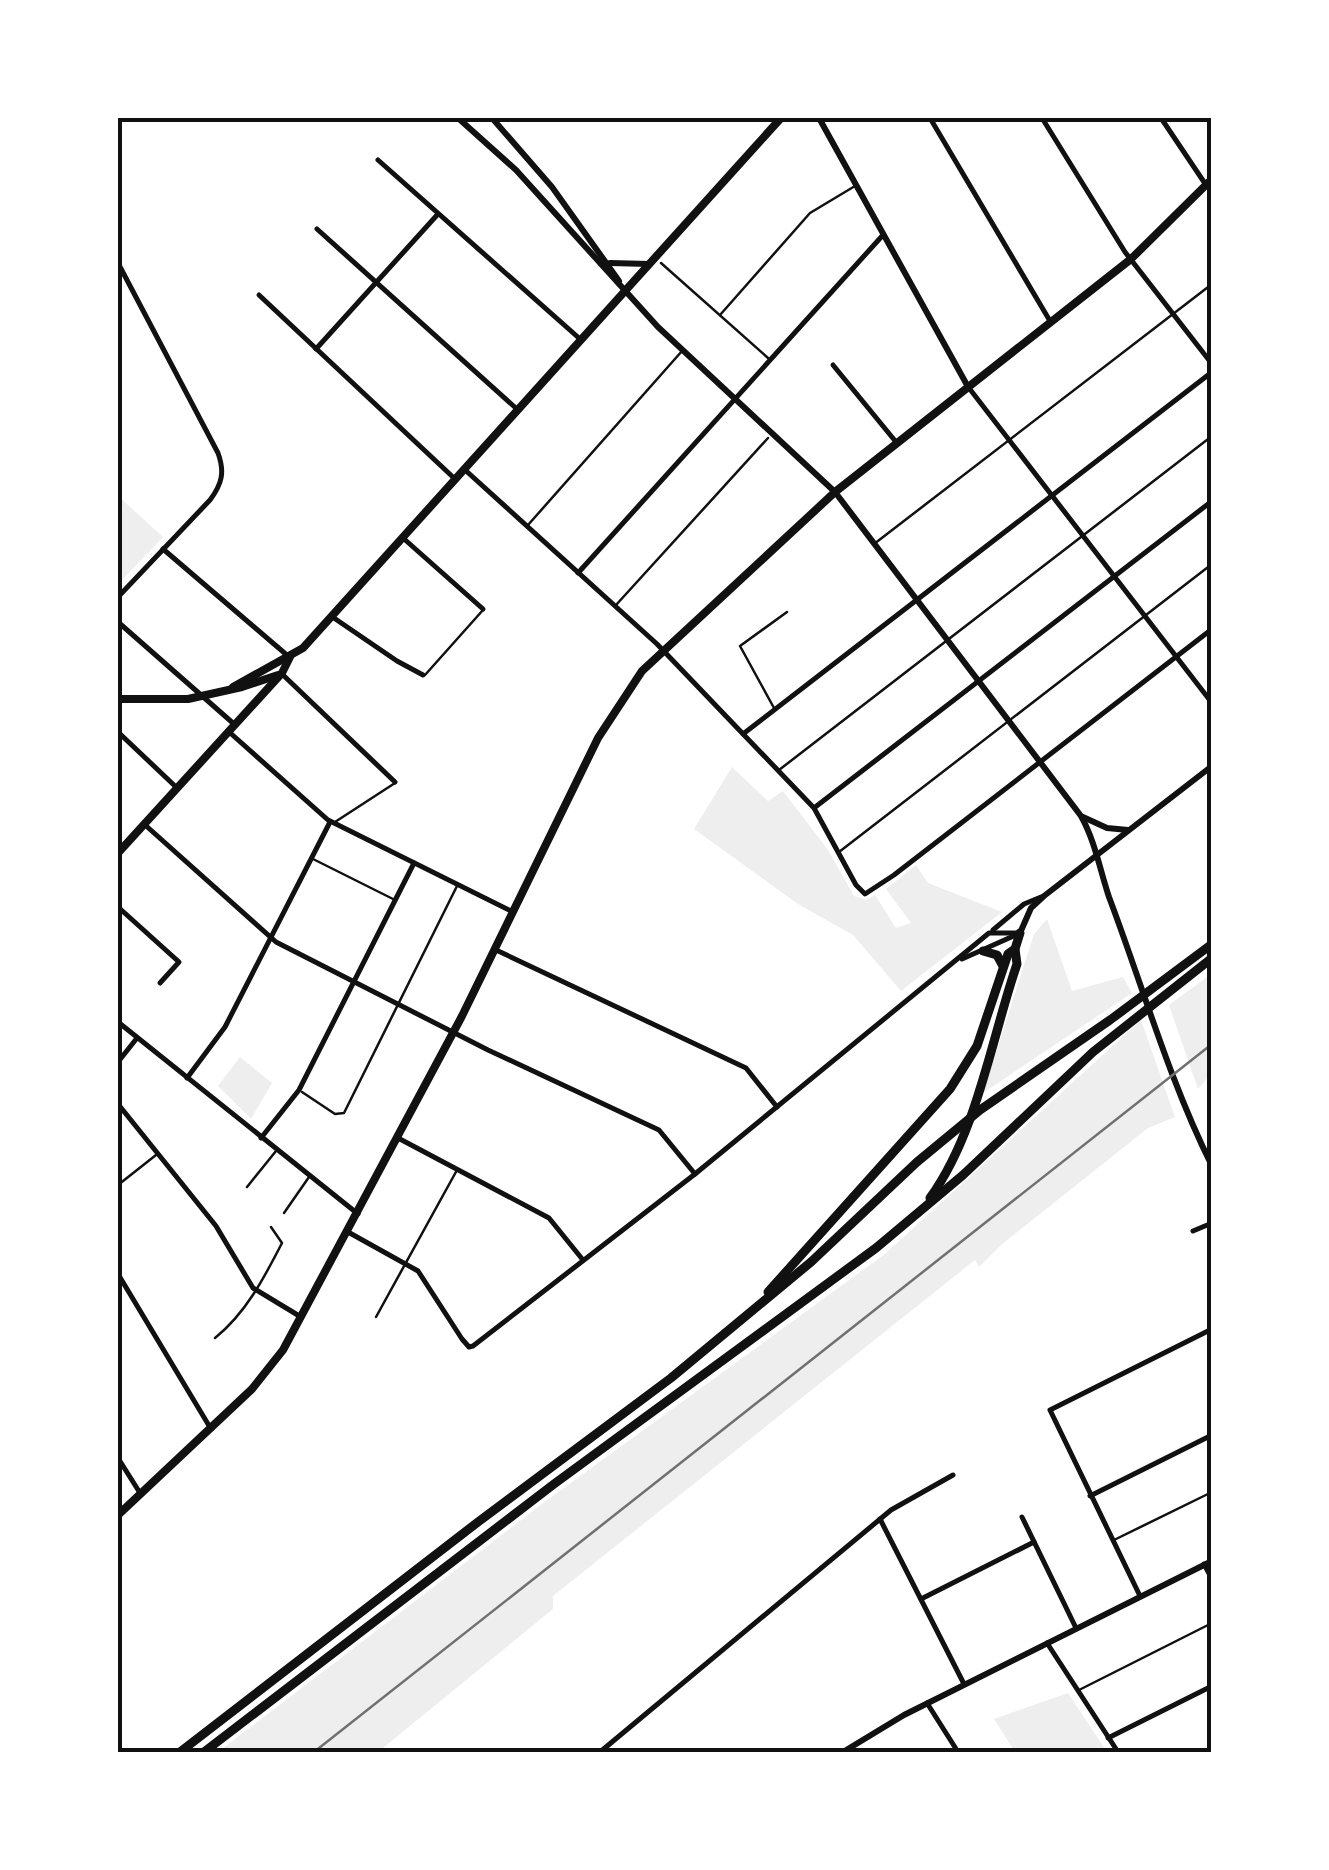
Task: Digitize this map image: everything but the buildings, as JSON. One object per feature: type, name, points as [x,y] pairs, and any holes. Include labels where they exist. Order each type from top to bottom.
[{"type":"highway","points":[[923,1209],[957,1155],[1017,964],[1015,948],[1020,933]]},
{"type":"highway","points":[[180,1752],[646,1398],[811,1262],[980,1110],[1212,944]]},
{"type":"highway","points":[[758,1306],[950,1089],[976,1048],[1008,954],[1015,948]]},
{"type":"highway","points":[[984,951],[1000,958],[1002,973]]},
{"type":"highway","points":[[204,1752],[508,1519],[839,1276],[923,1209],[1093,1052],[1212,958]]},
{"type":"main road","points":[[458,118],[516,170],[682,351],[834,492],[1081,816],[1187,1115],[1212,1166]]},
{"type":"main road","points":[[492,118],[610,263],[625,291]]},
{"type":"main road","points":[[234,687],[303,648],[781,118]]},
{"type":"main road","points":[[819,118],[966,385]]},
{"type":"main road","points":[[516,170],[528,158]]},
{"type":"main road","points":[[118,1515],[252,1389],[278,1358],[454,1032],[598,738],[642,672],[834,492],[1131,258],[1209,182]]},
{"type":"main road","points":[[610,263],[648,264]]},
{"type":"main road","points":[[118,853],[282,673],[290,657]]},
{"type":"main road","points":[[118,699],[201,697],[282,673]]},
{"type":"main road","points":[[1020,933],[1031,908],[1044,896],[1212,766]]},
{"type":"main road","points":[[1081,816],[1107,828],[1129,830]]},
{"type":"main road","points":[[843,1752],[927,1703],[1208,1562]]},
{"type":"street","points":[[930,118],[1050,321]]},
{"type":"street","points":[[1042,118],[1131,258],[1212,364]]},
{"type":"street","points":[[1162,118],[1209,182]]},
{"type":"street","points":[[378,160],[580,340]]},
{"type":"street","points":[[316,349],[438,214]]},
{"type":"street","points":[[318,229],[518,410]]},
{"type":"street","points":[[578,573],[883,235]]},
{"type":"street","points":[[118,262],[221,463],[222,481],[118,596]]},
{"type":"street","points":[[259,295],[455,479]]},
{"type":"street","points":[[834,365],[896,442]]},
{"type":"street","points":[[744,734],[1212,372]]},
{"type":"street","points":[[966,385],[1210,697]]},
{"type":"street","points":[[464,469],[664,651],[814,808],[856,885],[865,894],[1212,629]]},
{"type":"street","points":[[814,808],[1212,501]]},
{"type":"street","points":[[402,537],[483,609]]},
{"type":"street","points":[[163,549],[290,657]]},
{"type":"street","points":[[331,616],[396,661],[424,675]]},
{"type":"street","points":[[118,622],[332,822],[513,912]]},
{"type":"street","points":[[282,673],[395,782]]},
{"type":"street","points":[[118,732],[176,787]]},
{"type":"street","points":[[187,1078],[217,1041],[332,822]]},
{"type":"street","points":[[144,824],[272,938],[454,1032],[659,1130],[695,1174]]},
{"type":"street","points":[[262,1138],[300,1090],[414,862]]},
{"type":"street","points":[[348,1232],[418,1271],[468,1347],[695,1174],[1024,904],[1044,896]]},
{"type":"street","points":[[118,907],[179,962],[160,983]]},
{"type":"street","points":[[989,933],[1020,933]]},
{"type":"street","points":[[959,960],[1020,933]]},
{"type":"street","points":[[495,949],[746,1068],[777,1107]]},
{"type":"street","points":[[118,1022],[358,1214]]},
{"type":"street","points":[[118,1062],[137,1038]]},
{"type":"street","points":[[118,1104],[216,1226],[256,1291],[301,1317]]},
{"type":"street","points":[[398,1138],[549,1218],[583,1260]]},
{"type":"street","points":[[1194,1232],[1212,1223]]},
{"type":"street","points":[[118,1274],[211,1429]]},
{"type":"street","points":[[1140,1596],[1050,1410],[1212,1329]]},
{"type":"street","points":[[1090,1496],[1212,1435]]},
{"type":"street","points":[[118,1458],[141,1496]]},
{"type":"street","points":[[600,1752],[880,1519],[953,1475]]},
{"type":"street","points":[[1022,1517],[1076,1628]]},
{"type":"street","points":[[880,1519],[964,1684]]},
{"type":"street","points":[[921,1599],[1034,1542]]},
{"type":"street","points":[[1208,1562],[1212,1579]]},
{"type":"street","points":[[1047,1643],[1118,1752]]},
{"type":"street","points":[[1108,1738],[1212,1686]]},
{"type":"street","points":[[927,1703],[958,1752]]},
{"type":"lane","points":[[720,315],[811,212],[856,186]]},
{"type":"lane","points":[[662,264],[769,359]]},
{"type":"lane","points":[[873,545],[1212,284]]},
{"type":"lane","points":[[527,526],[682,351]]},
{"type":"lane","points":[[778,771],[1212,436]]},
{"type":"lane","points":[[615,606],[768,438]]},
{"type":"lane","points":[[838,852],[1212,564]]},
{"type":"lane","points":[[424,675],[483,609]]},
{"type":"lane","points":[[775,709],[740,646],[788,612]]},
{"type":"lane","points":[[332,822],[395,782]]},
{"type":"lane","points":[[311,858],[395,900]]},
{"type":"lane","points":[[300,1090],[338,1114],[344,1112],[458,885]]},
{"type":"lane","points":[[247,1187],[277,1150]]},
{"type":"lane","points":[[118,1185],[158,1153]]},
{"type":"lane","points":[[376,1317],[457,1170]]},
{"type":"lane","points":[[284,1213],[310,1176]]},
{"type":"lane","points":[[214,1338],[231,1325],[256,1291],[282,1242],[271,1227]]},
{"type":"lane","points":[[1113,1541],[1212,1492]]},
{"type":"lane","points":[[1078,1691],[1212,1624]]},
{"type":"lane","points":[[1202,1752],[1212,1748]]},
{"type":"shaded area","points":[[118,496],[163,537],[118,584]]},
{"type":"shaded area","points":[[732,767],[768,801],[783,791],[828,850],[854,896],[866,900],[875,895],[896,928],[911,923],[886,889],[916,865],[928,883],[1002,912],[901,991],[853,935],[798,904],[694,829]]},
{"type":"shaded area","points":[[1047,919],[1072,991],[1123,977],[1132,993],[983,1093],[1034,934]]},
{"type":"shaded area","points":[[1211,974],[1211,1074],[1198,1089],[1169,1005]]},
{"type":"shaded area","points":[[1141,1020],[1175,1117],[1148,1128],[1001,1245],[979,1267],[975,1260],[553,1596],[553,1609],[378,1752],[218,1752],[546,1501],[885,1254]]},
{"type":"shaded area","points":[[240,1057],[272,1083],[251,1119],[218,1086]]},
{"type":"shaded area","points":[[1068,1693],[1107,1752],[1015,1752],[994,1719]]},
{"type":"railway","points":[[314,1752],[1212,1044]]}]
